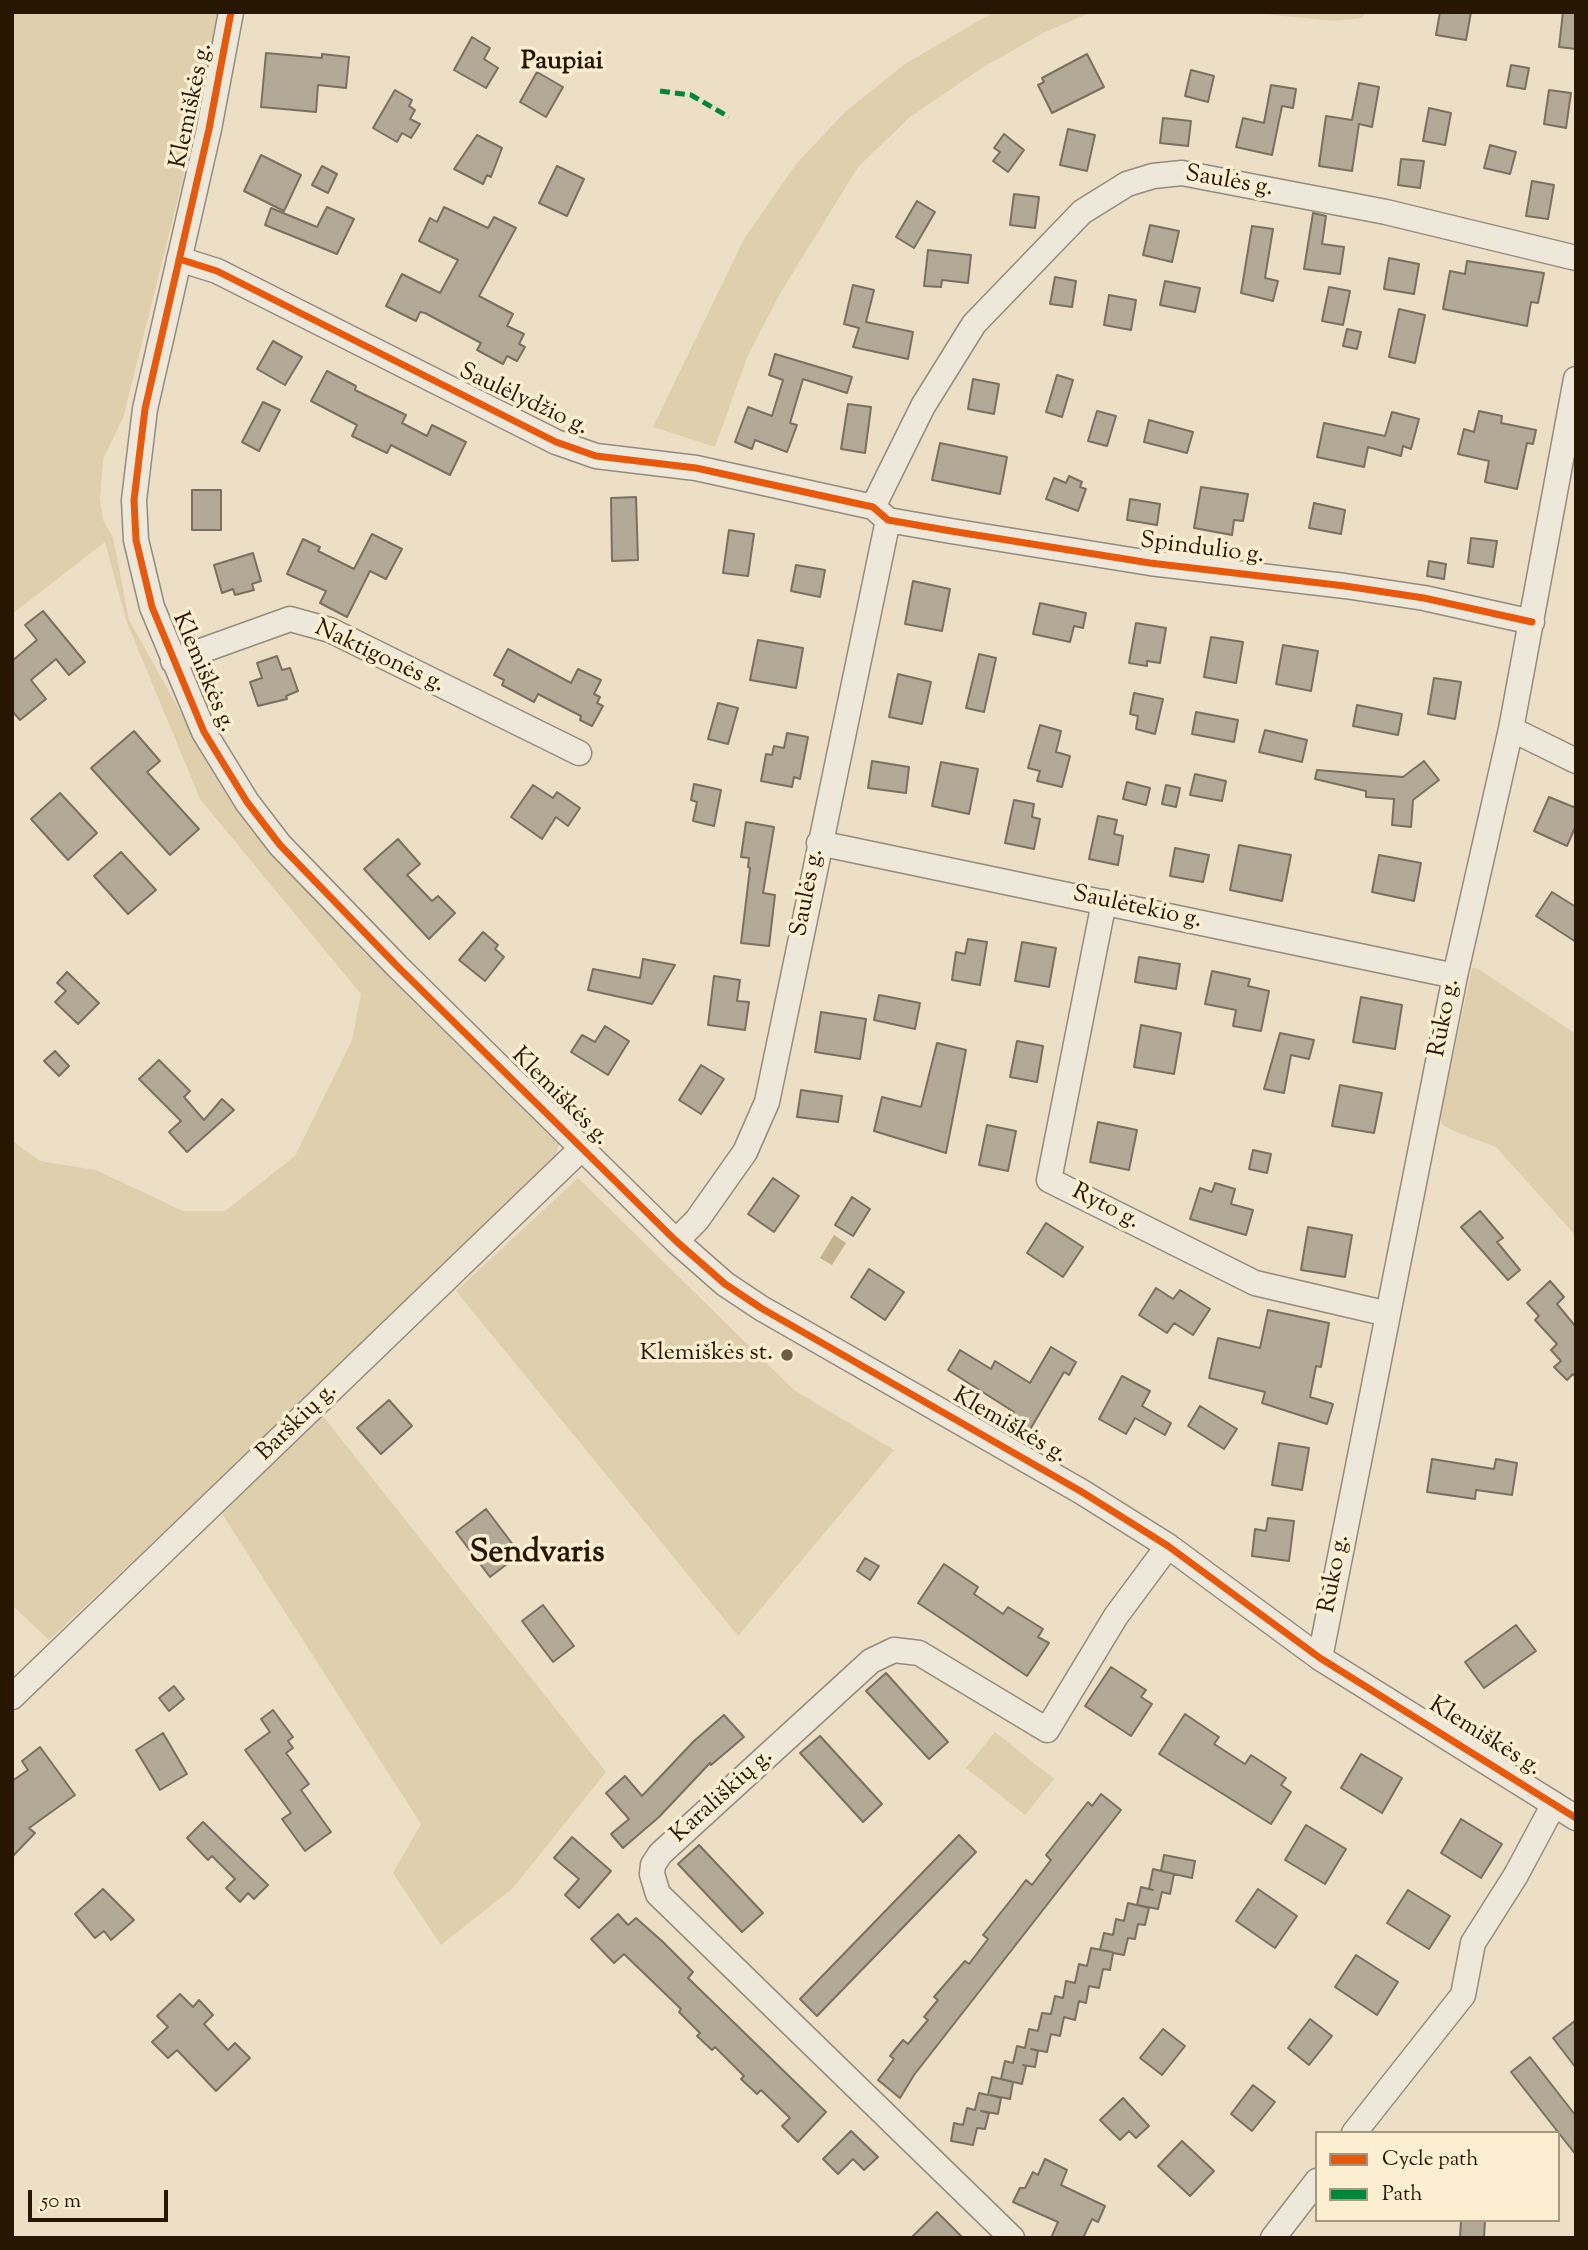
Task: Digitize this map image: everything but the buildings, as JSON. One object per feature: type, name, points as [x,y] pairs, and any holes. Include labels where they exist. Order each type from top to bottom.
[{"type":"street","name":"Klemiškės g.","points":[[231,12],[209,129],[145,409],[134,500],[136,540],[152,607],[204,732],[228,774],[280,845],[676,1241],[725,1284],[761,1308],[1036,1465],[1168,1546],[1320,1658],[1576,1818]]},
{"type":"street","name":"Saulės g.","points":[[676,1241],[704,1210],[757,1129],[766,1102],[819,843],[880,513],[923,405],[974,324],[1082,212],[1127,184],[1153,176],[1182,173],[1386,212],[1576,258]]},
{"type":"street","name":"Saulėlydžio g.","points":[[179,259],[217,271],[556,442],[596,456],[696,468],[880,513]]},
{"type":"street","name":"Rūko g.","points":[[1320,1658],[1455,976],[1511,729],[1576,379]]},
{"type":"street","name":"Spindulio g.","points":[[880,513],[1052,549],[1424,598],[1532,622]]},
{"type":"street","name":"Naktigonės g.","points":[[173,661],[289,619],[330,630],[579,754]]},
{"type":"street","points":[[1511,729],[1576,761]]},
{"type":"street","name":"Saulėtekio g.","points":[[819,843],[1455,976]]},
{"type":"street","name":"Ryto g.","points":[[1104,902],[1049,1180],[1255,1283],[1388,1314]]},
{"type":"street","name":"Barškių g.","points":[[12,1697],[582,1148]]},
{"type":"street","name":"Karališkių g.","points":[[1012,2238],[658,1894],[652,1874],[653,1865],[660,1854],[871,1661],[894,1650],[919,1653],[1047,1730],[1116,1616],[1168,1546]]},
{"type":"street","points":[[1356,2131],[1463,1995],[1473,1943],[1516,1875],[1554,1804]]},
{"type":"street","points":[[1273,2238],[1315,2184]]},
{"type":"shaded area","points":[[12,12],[217,12],[217,42],[123,418],[103,459],[100,499],[103,520],[113,537],[129,620],[213,770],[259,834],[363,951],[560,1140],[554,1164],[49,1640],[12,1605],[12,1141],[40,1161],[96,1170],[183,1211],[225,1211],[295,1156],[352,1040],[361,994],[200,799],[126,620],[105,542],[12,614]]},
{"type":"shaded area","points":[[994,12],[1092,12],[1045,32],[982,68],[910,117],[858,167],[781,292],[748,355],[715,447],[653,427],[744,239],[796,164],[845,112],[905,64]]},
{"type":"shaded area","points":[[1242,12],[1366,12],[1362,18],[1335,21]]},
{"type":"shaded area","points":[[1472,968],[1477,968],[1576,1034],[1576,1236],[1496,1147],[1456,1132],[1443,1125],[1440,1118]]},
{"type":"shaded area","points":[[578,1178],[794,1390],[894,1450],[738,1636],[456,1291]]},
{"type":"shaded area","points":[[834,1235],[846,1243],[832,1265],[820,1258]]},
{"type":"shaded area","points":[[322,1415],[606,1772],[513,1888],[441,1945],[393,1873],[421,1824],[222,1514]]},
{"type":"shaded area","points":[[995,1732],[1054,1779],[1025,1815],[966,1768]]},
{"type":"marked path","points":[[660,91],[691,95],[729,117]]},
{"type":"cycle path","points":[[231,12],[209,129],[145,409],[134,500],[136,540],[152,607],[204,732],[247,802],[280,845],[397,966],[676,1241],[725,1284],[761,1308],[1082,1492],[1168,1546],[1320,1658],[1576,1818]]},
{"type":"cycle path","points":[[179,259],[217,271],[556,442],[596,456],[696,468],[873,507],[888,520],[1150,563],[1424,598],[1532,622]]},
{"type":"place","name":"Klemiškės st.","points":[[787,1355]]},
{"type":"district","name":"Paupiai","points":[[562,64]]},
{"type":"district","name":"Sendvaris","points":[[537,1556]]}]
